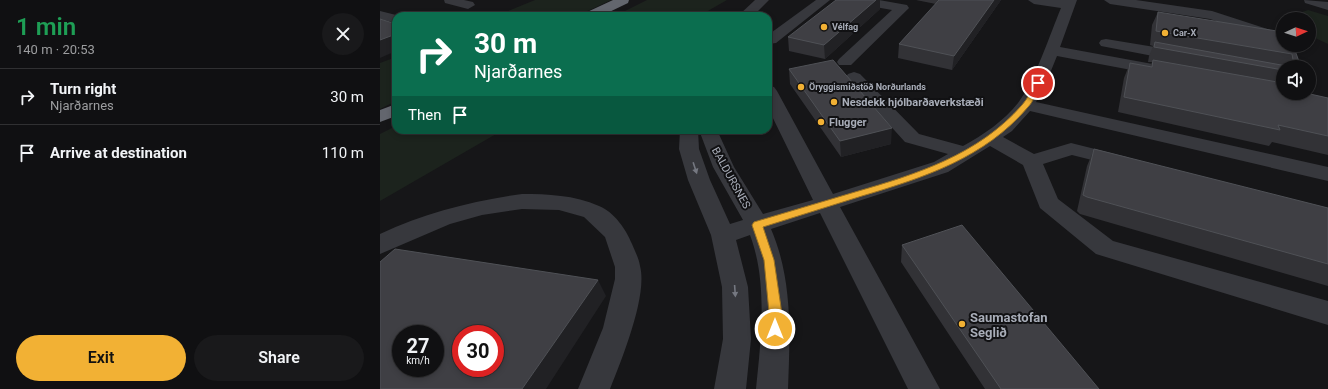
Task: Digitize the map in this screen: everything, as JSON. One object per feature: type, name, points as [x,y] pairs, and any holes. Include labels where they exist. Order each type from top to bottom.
[{"type":"highway","points":[[598,12],[623,0]]},
{"type":"highway","points":[[380,117],[392,111]]},
{"type":"street","points":[[450,0],[468,5]]},
{"type":"street","points":[[750,12],[763,0]]},
{"type":"street","points":[[772,39],[824,0]]},
{"type":"street","points":[[858,0],[902,8],[849,70],[912,138],[965,153]]},
{"type":"street","points":[[723,235],[827,204],[941,167],[990,138],[1005,127],[1026,105],[1038,83],[1070,3],[1034,0]]},
{"type":"street","points":[[1110,0],[1212,15],[1276,38]]},
{"type":"street","points":[[1310,0],[1328,6]]},
{"type":"street","points":[[380,14],[392,18]]},
{"type":"street","points":[[1106,43],[1190,58]]},
{"type":"street","points":[[1051,50],[1174,73]]},
{"type":"street","points":[[772,99],[924,389]]},
{"type":"street","points":[[1026,105],[1328,174]]},
{"type":"street","points":[[689,134],[689,149],[699,180],[723,235],[735,287],[737,339],[730,389]]},
{"type":"street","name":"BALDURSNES","points":[[709,134],[714,152],[757,225],[769,260],[776,314],[772,389]]},
{"type":"street","points":[[990,138],[1032,161],[1048,203],[1105,248],[1328,313]]},
{"type":"street","points":[[1032,161],[1071,149],[1139,166]]},
{"type":"street","points":[[380,245],[440,218],[491,204],[521,201],[557,202],[577,207],[594,214],[607,224],[618,236],[625,251],[628,269],[626,290],[608,358],[594,389]]},
{"type":"shaded area","points":[[535,0],[611,0],[586,12],[506,12]]},
{"type":"shaded area","points":[[647,0],[727,0],[706,12],[623,12]]},
{"type":"shaded area","points":[[1308,10],[1315,12],[1302,12]]},
{"type":"shaded area","points":[[1316,12],[1328,16],[1328,44],[1316,38]]},
{"type":"shaded area","points":[[392,58],[392,103],[380,109],[380,63]]},
{"type":"shaded area","points":[[392,128],[392,134],[496,134],[380,201],[380,134]]},
{"type":"building","points":[[836,0],[876,0],[824,45],[788,37]]},
{"type":"building","points":[[939,0],[994,0],[954,56],[899,44]]},
{"type":"building","points":[[1158,12],[1276,31],[1276,51],[1156,31]]},
{"type":"building","points":[[380,19],[392,23],[392,36],[380,40]]},
{"type":"building","points":[[1155,42],[1276,64],[1276,69],[1154,47]]},
{"type":"building","points":[[1280,52],[1296,52],[1298,60],[1293,60],[1292,54]]},
{"type":"building","points":[[833,60],[892,128],[840,141],[789,69]]},
{"type":"building","points":[[1153,60],[1276,82],[1276,100],[1316,100],[1316,95],[1328,98],[1328,136],[1278,125],[1280,130],[1124,97],[1130,63],[1152,67]]},
{"type":"building","points":[[1094,149],[1328,208],[1328,264],[1087,197],[1083,195]]},
{"type":"building","points":[[962,225],[1099,389],[1001,389],[902,245]]},
{"type":"building","points":[[395,249],[598,280],[522,389],[380,389],[380,262]]},
{"type":"place","name":"Vélfag","points":[[824,27]]},
{"type":"place","name":"Car-X","points":[[1165,33]]},
{"type":"place","name":"Öryggismiðstöð Norðurlands","points":[[801,87]]},
{"type":"place","name":"Nesdekk hjólbarðaverkstæði","points":[[834,102]]},
{"type":"place","name":"Flugger","points":[[821,122]]},
{"type":"place","name":"Saumastofan Seglið","points":[[962,324]]},
{"type":"route","points":[[775,329],[776,314],[769,260],[757,225],[898,182],[941,167],[978,146],[1005,127],[1026,105],[1038,83]]}]
